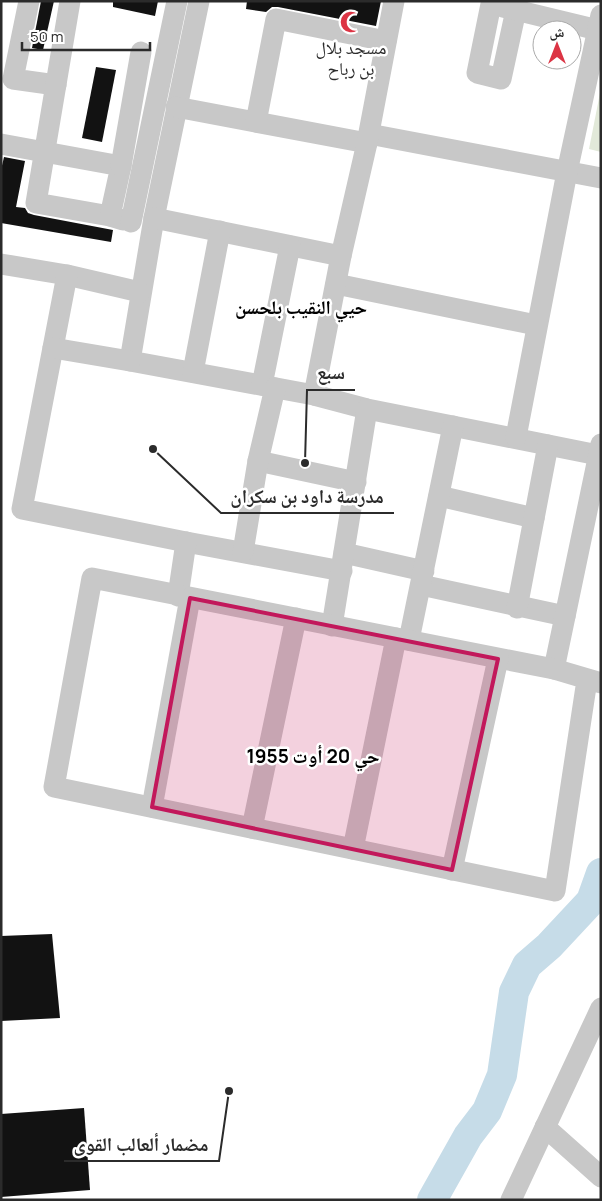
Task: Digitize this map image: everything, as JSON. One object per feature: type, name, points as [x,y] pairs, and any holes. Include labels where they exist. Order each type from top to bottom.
[{"type":"street","points":[[29,1],[13,79],[56,85]]},
{"type":"street","points":[[70,1],[36,203],[110,216],[131,222],[220,231],[341,256]]},
{"type":"street","points":[[131,222],[177,1]]},
{"type":"street","points":[[130,360],[140,292],[199,1]]},
{"type":"street","points":[[314,395],[341,256],[368,139],[394,1]]},
{"type":"street","points":[[516,10],[501,79],[477,73],[485,3],[516,10],[599,23],[536,325],[516,437]]},
{"type":"street","points":[[256,122],[276,19],[386,41]]},
{"type":"street","points":[[110,216],[121,166],[141,52]]},
{"type":"street","points":[[176,107],[256,122],[601,178]]},
{"type":"street","points":[[1,144],[121,166]]},
{"type":"street","points":[[193,372],[220,231]]},
{"type":"street","points":[[243,552],[290,246]]},
{"type":"street","points":[[1,264],[67,275],[140,292]]},
{"type":"street","points":[[67,275],[22,509],[243,552],[343,562],[422,578],[517,607],[565,616]]},
{"type":"street","points":[[336,284],[536,325]]},
{"type":"street","points":[[53,348],[130,360],[314,395],[367,409],[516,437],[548,445],[600,449],[554,669]]},
{"type":"street","points":[[332,626],[367,409]]},
{"type":"street","points":[[353,849],[402,639],[422,578],[453,426]]},
{"type":"street","points":[[517,607],[548,445]]},
{"type":"street","points":[[258,461],[356,482]]},
{"type":"street","points":[[439,496],[534,518]]},
{"type":"street","points":[[152,807],[184,597],[186,542]]},
{"type":"street","points":[[92,578],[296,618],[554,669],[594,682],[555,891],[54,787],[92,578]]},
{"type":"street","points":[[252,828],[296,618]]},
{"type":"street","points":[[452,870],[498,659]]},
{"type":"street","points":[[511,1200],[601,1008]]},
{"type":"street","points":[[545,1127],[601,1177]]},
{"type":"highlighted area","points":[[190,598],[498,659],[452,870],[152,807]]},
{"type":"green space","points":[[601,88],[601,152],[589,149]]},
{"type":"building","points":[[41,1],[54,1],[43,50],[32,48]]},
{"type":"building","points":[[113,1],[158,1],[155,16],[113,7]]},
{"type":"building","name":"مسجد بلال بن رباح","points":[[247,1],[381,1],[376,26],[278,7],[272,7],[266,12],[246,9]]},
{"type":"building","points":[[96,67],[116,70],[102,142],[82,138]]},
{"type":"building","points":[[4,157],[25,161],[16,207],[25,208],[28,213],[34,215],[113,230],[111,242],[1,223],[1,170]]},
{"type":"building","points":[[52,934],[60,1018],[1,1021],[1,936]]},
{"type":"building","points":[[84,1108],[90,1190],[1,1197],[1,1114]]},
{"type":"waterway","points":[[432,1200],[468,1136],[487,1111],[502,1075],[514,992],[527,965],[549,946],[591,901],[601,873]]},
{"type":"place","name":"مسجد بلال بن رباح","points":[[351,22]]},
{"type":"place","name":"مدرسة داود بن سكران","points":[[153,449]]},
{"type":"place","name":"سبع","points":[[305,463]]},
{"type":"place","name":"مضمار ألعالب القوى","points":[[229,1091]]},
{"type":"district","name":"حيي النقيب بلحسن","points":[[301,307]]},
{"type":"district","name":"حي 20 أوت 1955","points":[[313,756]]}]
